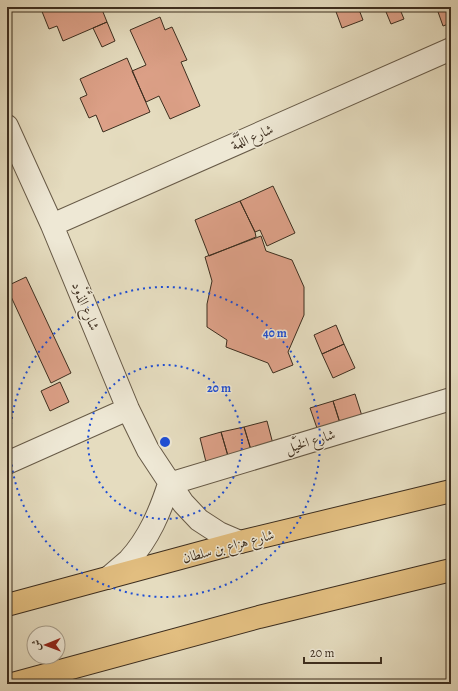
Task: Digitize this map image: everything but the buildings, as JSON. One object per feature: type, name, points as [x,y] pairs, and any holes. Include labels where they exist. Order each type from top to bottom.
[{"type":"main road","name":"شارع هزاع بن سلطان","points":[[7,605],[240,542],[451,491]]},
{"type":"main road","points":[[12,684],[259,617],[451,570]]},
{"type":"street","name":"شارع اللَّمَّة","points":[[52,225],[451,49]]},
{"type":"street","name":"شارع الذَّوْد","points":[[7,126],[52,225],[128,409],[148,450],[169,484],[183,503],[199,520],[219,533],[240,542]]},
{"type":"street","name":"شارع الخَيْل","points":[[169,484],[451,399]]},
{"type":"street","points":[[7,463],[128,409]]},
{"type":"street","points":[[108,578],[129,559],[146,537],[160,512],[169,484]]}]
